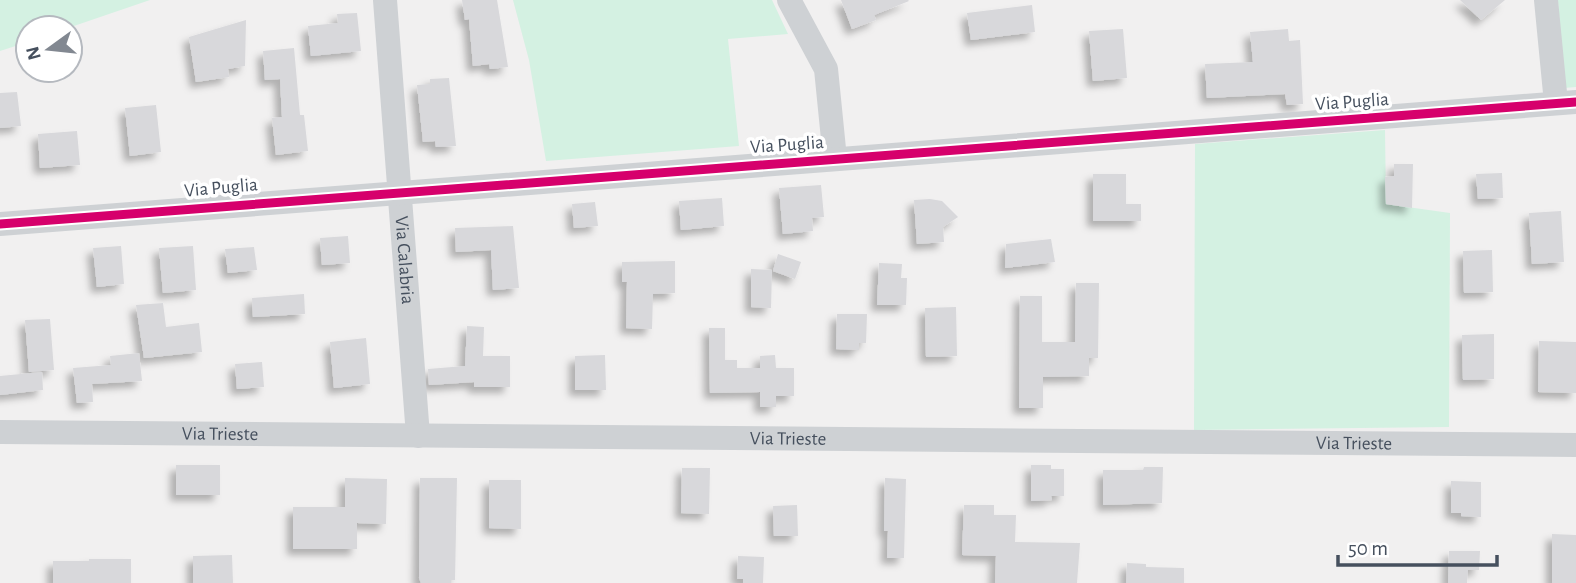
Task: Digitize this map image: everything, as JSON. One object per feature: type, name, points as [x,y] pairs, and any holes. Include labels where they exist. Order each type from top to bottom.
[{"type":"street","name":"Via Calabria","points":[[385,0],[418,436]]},
{"type":"street","points":[[789,0],[826,69],[835,159]]},
{"type":"street","points":[[1546,0],[1566,103]]},
{"type":"street","name":"Via Puglia","points":[[0,224],[1566,103]]},
{"type":"street","name":"Via Trieste","points":[[0,432],[1576,445]]},
{"type":"green space","points":[[0,0],[150,0],[84,23],[84,14],[14,14],[14,46],[0,51]]},
{"type":"green space","points":[[513,0],[772,0],[788,34],[728,39],[739,146],[546,161],[529,60]]},
{"type":"green space","points":[[1558,0],[1576,0],[1576,87],[1564,88]]},
{"type":"green space","points":[[1385,130],[1386,204],[1450,213],[1449,427],[1194,430],[1195,144]]},
{"type":"building","points":[[462,0],[497,0],[508,67],[490,69],[489,64],[473,66],[469,19],[465,20]]},
{"type":"building","points":[[841,0],[909,1],[874,15],[876,20],[852,29]]},
{"type":"building","points":[[1460,0],[1505,0],[1481,20]]},
{"type":"building","points":[[1032,5],[1035,32],[971,40],[967,13]]},
{"type":"building","points":[[357,13],[361,51],[311,56],[308,26],[338,23],[337,14]]},
{"type":"building","points":[[246,20],[245,66],[228,69],[229,77],[196,82],[189,37]]},
{"type":"building","points":[[1123,29],[1127,78],[1093,81],[1089,31]]},
{"type":"building","points":[[1288,29],[1289,41],[1300,40],[1303,104],[1287,105],[1285,94],[1207,98],[1205,64],[1253,62],[1250,32]]},
{"type":"building","points":[[294,48],[300,115],[304,115],[308,151],[276,155],[272,118],[282,117],[280,79],[265,80],[263,51]]},
{"type":"building","points":[[449,78],[456,146],[436,147],[435,141],[423,142],[417,85],[430,84],[430,79]]},
{"type":"building","points":[[17,92],[21,126],[0,128],[0,93]]},
{"type":"building","points":[[156,105],[161,152],[130,156],[125,108]]},
{"type":"building","points":[[77,131],[80,165],[40,168],[38,134]]},
{"type":"building","points":[[1394,164],[1413,164],[1412,208],[1386,204],[1385,177],[1394,176]]},
{"type":"building","points":[[1502,173],[1503,198],[1478,199],[1476,174]]},
{"type":"building","points":[[1093,174],[1126,174],[1126,204],[1141,204],[1141,221],[1093,221]]},
{"type":"building","points":[[821,185],[824,217],[812,218],[813,231],[783,234],[779,188]]},
{"type":"building","points":[[722,198],[724,226],[681,230],[679,201]]},
{"type":"building","points":[[914,200],[942,201],[958,217],[943,227],[944,242],[917,244]]},
{"type":"building","points":[[595,202],[598,226],[574,228],[572,204]]},
{"type":"building","points":[[1561,211],[1564,262],[1532,264],[1529,213]]},
{"type":"building","points":[[513,226],[519,288],[493,290],[491,250],[456,252],[455,228]]},
{"type":"building","points":[[348,236],[350,263],[322,265],[320,238]]},
{"type":"building","points":[[1051,239],[1055,262],[1005,268],[1006,244]]},
{"type":"building","points":[[121,246],[124,284],[97,287],[93,248]]},
{"type":"building","points":[[193,246],[196,290],[163,293],[159,248]]},
{"type":"building","points":[[254,247],[257,270],[228,273],[225,249]]},
{"type":"building","points":[[1492,250],[1493,292],[1464,293],[1463,251]]},
{"type":"building","points":[[778,254],[801,262],[795,279],[773,271]]},
{"type":"building","points":[[675,261],[675,293],[653,294],[652,329],[626,328],[627,282],[622,282],[622,262]]},
{"type":"building","points":[[879,263],[902,264],[901,278],[907,278],[906,305],[877,305]]},
{"type":"building","points":[[751,269],[772,270],[771,308],[751,307]]},
{"type":"building","points":[[1076,283],[1099,283],[1098,358],[1089,358],[1089,376],[1043,377],[1043,408],[1019,408],[1020,296],[1042,296],[1042,342],[1075,342]]},
{"type":"building","points":[[304,294],[305,314],[253,317],[252,298]]},
{"type":"building","points":[[163,303],[166,327],[199,323],[202,352],[144,358],[136,305]]},
{"type":"building","points":[[956,307],[957,356],[926,357],[925,308]]},
{"type":"building","points":[[837,314],[867,314],[866,343],[859,343],[859,350],[836,349]]},
{"type":"building","points":[[50,319],[54,370],[29,372],[25,320]]},
{"type":"building","points":[[467,326],[484,327],[483,356],[510,356],[510,387],[474,387],[474,382],[429,385],[428,369],[465,366]]},
{"type":"building","points":[[709,328],[725,328],[725,360],[737,360],[737,368],[760,368],[760,356],[775,355],[776,368],[794,368],[794,396],[776,396],[776,407],[760,407],[760,392],[710,393]]},
{"type":"building","points":[[1494,334],[1494,379],[1463,380],[1462,335]]},
{"type":"building","points":[[366,338],[370,384],[334,388],[330,342]]},
{"type":"building","points":[[1539,341],[1576,342],[1576,393],[1538,392]]},
{"type":"building","points":[[139,353],[142,381],[92,384],[93,402],[77,403],[73,368],[111,365],[110,356]]},
{"type":"building","points":[[605,355],[606,390],[575,390],[575,356]]},
{"type":"building","points":[[262,362],[264,387],[237,389],[235,364]]},
{"type":"building","points":[[42,372],[43,390],[0,395],[0,376]]},
{"type":"building","points":[[176,465],[220,465],[220,495],[176,495]]},
{"type":"building","points":[[1031,465],[1051,465],[1051,469],[1064,469],[1064,496],[1051,496],[1052,500],[1031,501]]},
{"type":"building","points":[[1144,467],[1163,467],[1162,503],[1103,505],[1103,470],[1143,470]]},
{"type":"building","points":[[682,468],[710,468],[709,514],[681,513]]},
{"type":"building","points":[[345,478],[387,479],[386,524],[357,523],[357,549],[293,549],[293,507],[345,507]]},
{"type":"building","points":[[420,478],[457,478],[455,580],[451,580],[451,583],[421,583],[419,578]]},
{"type":"building","points":[[885,478],[906,479],[904,558],[887,558],[888,531],[884,531]]},
{"type":"building","points":[[489,480],[521,480],[521,529],[489,528]]},
{"type":"building","points":[[1451,481],[1481,482],[1481,517],[1451,513]]},
{"type":"building","points":[[797,505],[798,536],[774,536],[773,506]]},
{"type":"building","points":[[964,505],[994,505],[994,515],[1016,515],[1015,542],[1080,543],[1077,583],[995,583],[996,556],[962,555]]},
{"type":"building","points":[[1552,534],[1576,535],[1576,583],[1552,583]]},
{"type":"building","points":[[1449,551],[1480,551],[1479,570],[1468,570],[1467,583],[1448,583]]},
{"type":"building","points":[[232,555],[233,583],[193,583],[193,556]]},
{"type":"building","points":[[738,556],[764,557],[763,583],[743,583],[743,579],[737,579]]},
{"type":"building","points":[[131,559],[131,583],[53,583],[53,561]]},
{"type":"building","points":[[1127,563],[1146,564],[1146,567],[1184,568],[1184,583],[1126,583]]},
{"type":"cycle path","points":[[0,224],[1576,102]]}]
